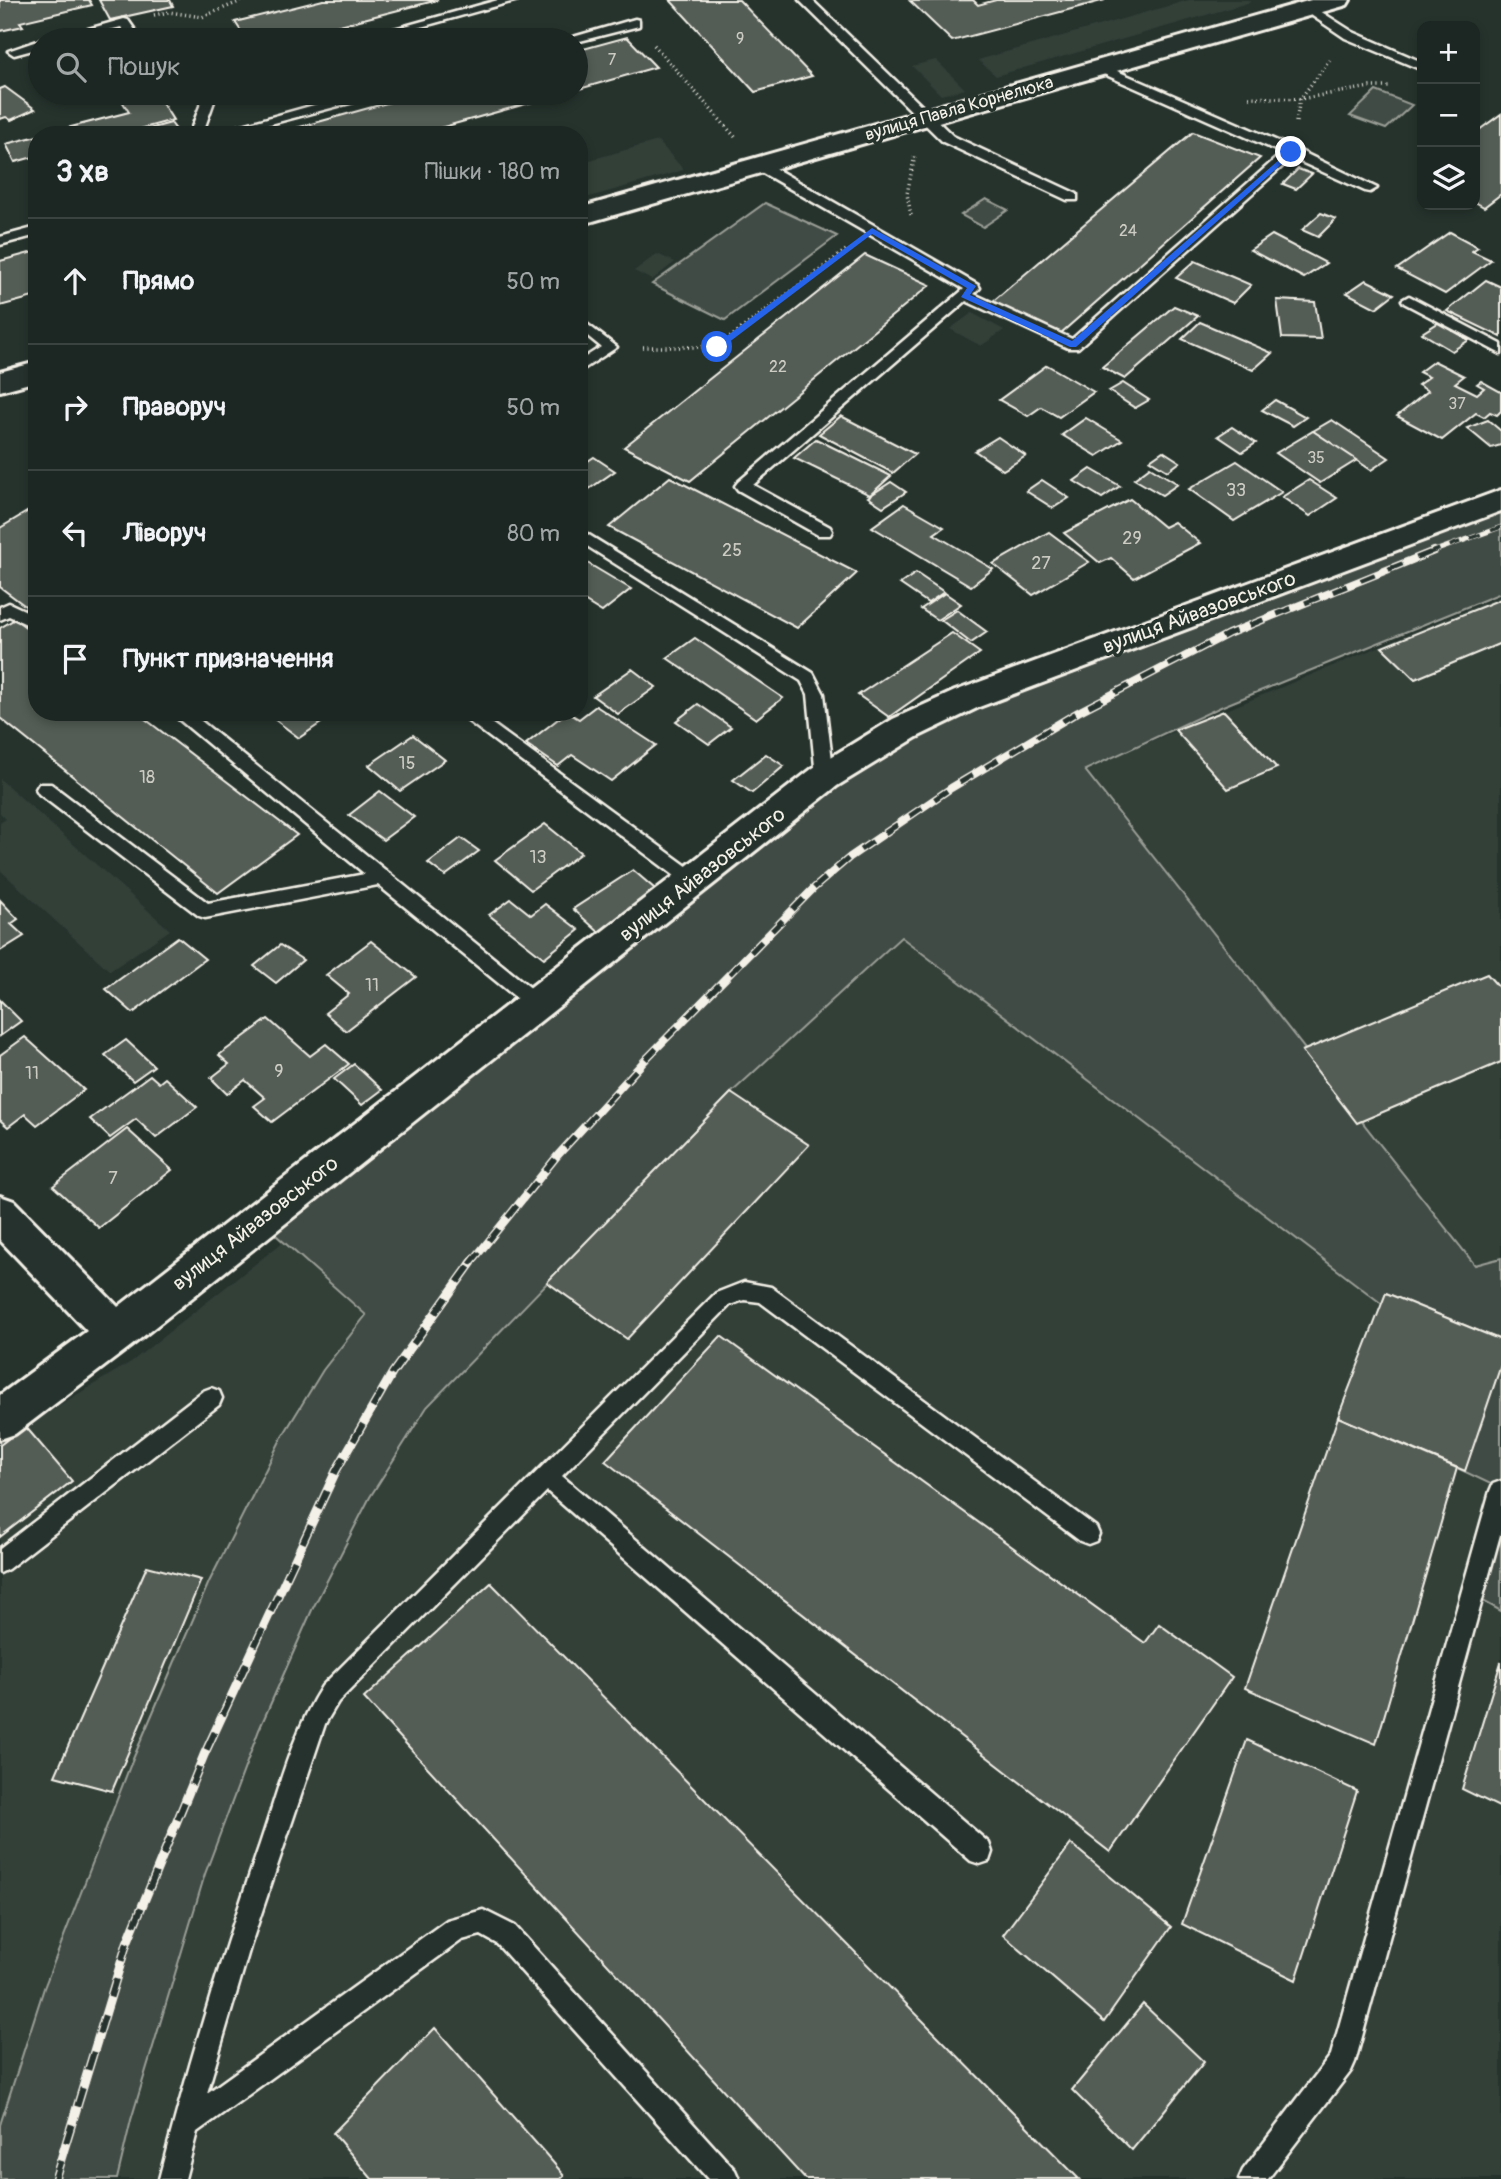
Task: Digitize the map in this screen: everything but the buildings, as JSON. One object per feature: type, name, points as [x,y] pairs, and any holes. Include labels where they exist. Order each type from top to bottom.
[{"type":"street","name":"вулиця Павла Корнелюка","points":[[588,213],[1338,0]]},
{"type":"street","points":[[0,382],[28,374]]},
{"type":"street","name":"вулиця Айвазовського","points":[[0,1420],[116,1333],[825,777],[905,728],[967,699],[1501,500]]},
{"type":"street","points":[[0,1213],[116,1333]]},
{"type":"lane","points":[[406,28],[512,0]]},
{"type":"lane","points":[[805,0],[948,139],[1072,197]]},
{"type":"lane","points":[[1309,8],[1349,35],[1417,64]]},
{"type":"lane","points":[[104,28],[124,23],[128,28]]},
{"type":"lane","points":[[588,35],[635,23]]},
{"type":"lane","points":[[14,51],[28,47]]},
{"type":"lane","points":[[1101,68],[1370,188]]},
{"type":"lane","points":[[198,126],[206,105]]},
{"type":"lane","points":[[247,126],[326,105]]},
{"type":"lane","points":[[964,295],[1073,345],[1291,152]]},
{"type":"lane","points":[[760,165],[973,288],[743,486],[824,531]]},
{"type":"lane","points":[[0,241],[28,233]]},
{"type":"lane","points":[[1409,300],[1501,350]]},
{"type":"lane","points":[[588,329],[610,347],[588,362]]},
{"type":"lane","points":[[588,540],[807,677],[816,694],[825,777]]},
{"type":"lane","points":[[3,608],[28,619]]},
{"type":"lane","points":[[189,721],[536,1003]]},
{"type":"lane","points":[[476,721],[693,880]]},
{"type":"lane","points":[[45,789],[205,911],[382,877]]},
{"type":"lane","points":[[172,2179],[254,1893],[315,1718],[330,1694],[723,1299],[744,1291],[764,1293],[1088,1534]]},
{"type":"lane","points":[[0,1562],[211,1398]]},
{"type":"lane","points":[[547,1477],[981,1852]]},
{"type":"lane","points":[[1252,2179],[1342,2062],[1501,1491]]},
{"type":"lane","points":[[186,2124],[456,1929],[483,1922],[506,1935],[726,2179]]},
{"type":"path","points":[[124,23],[169,12],[202,17],[244,0]]},
{"type":"path","points":[[635,23],[760,165]]},
{"type":"path","points":[[1291,152],[1300,99],[1349,35]]},
{"type":"path","points":[[1249,97],[1300,99],[1370,87],[1396,87]]},
{"type":"path","points":[[919,257],[906,194],[924,118]]},
{"type":"path","points":[[610,347],[717,347],[872,230]]},
{"type":"shaded area","points":[[1189,0],[1251,2],[996,76],[978,60]]},
{"type":"shaded area","points":[[936,60],[965,89],[941,95],[912,66]]},
{"type":"shaded area","points":[[1376,91],[1412,105],[1386,129],[1350,116]]},
{"type":"shaded area","points":[[658,141],[684,170],[588,197],[588,160]]},
{"type":"shaded area","points":[[986,199],[1008,210],[983,227],[961,215]]},
{"type":"shaded area","points":[[765,203],[837,236],[725,320],[652,284]]},
{"type":"shaded area","points":[[657,254],[675,262],[652,280],[634,271]]},
{"type":"shaded area","points":[[972,313],[1004,330],[981,346],[950,329]]},
{"type":"shaded area","points":[[1501,500],[1501,593],[1223,706],[1085,770],[1475,1265],[1501,1258],[1501,1340],[1386,1293],[1382,1304],[901,937],[731,1093],[427,1407],[370,1497],[312,1610],[259,1730],[205,1874],[131,2120],[117,2179],[0,2179],[0,2125],[44,1988],[130,1766],[209,1582],[282,1437],[323,1370],[366,1315],[259,1220],[905,728]]},
{"type":"shaded area","points":[[1501,596],[1501,1258],[1476,1266],[1084,769]]},
{"type":"shaded area","points":[[0,779],[170,930],[110,971],[0,870],[0,823],[6,819],[0,813]]},
{"type":"shaded area","points":[[901,937],[1382,1304],[1338,1417],[1501,1489],[1472,1595],[1501,1611],[1501,1662],[1462,1789],[1501,1808],[1501,2179],[117,2179],[131,2120],[205,1874],[259,1730],[312,1610],[370,1497],[427,1407],[731,1093]]},
{"type":"shaded area","points":[[283,1242],[366,1314],[323,1370],[282,1437],[44,1988],[0,2125],[0,1445],[25,1426],[131,1362]]},
{"type":"shaded area","points":[[1501,1361],[1501,1489],[1457,1468]]},
{"type":"shaded area","points":[[1501,1491],[1501,1611],[1472,1595]]},
{"type":"railway","points":[[1429,553],[1501,527]]},
{"type":"railway","points":[[1429,553],[1434,551]]},
{"type":"railway","points":[[470,1264],[558,1155],[648,1057],[814,888],[850,857],[951,788],[1078,712],[1228,634],[1429,553]]},
{"type":"railway","points":[[55,2179],[127,1943],[204,1755],[336,1471],[393,1372],[472,1262]]},
{"type":"route","points":[[717,347],[872,230],[973,288],[964,295],[1073,345],[1291,152]]}]
